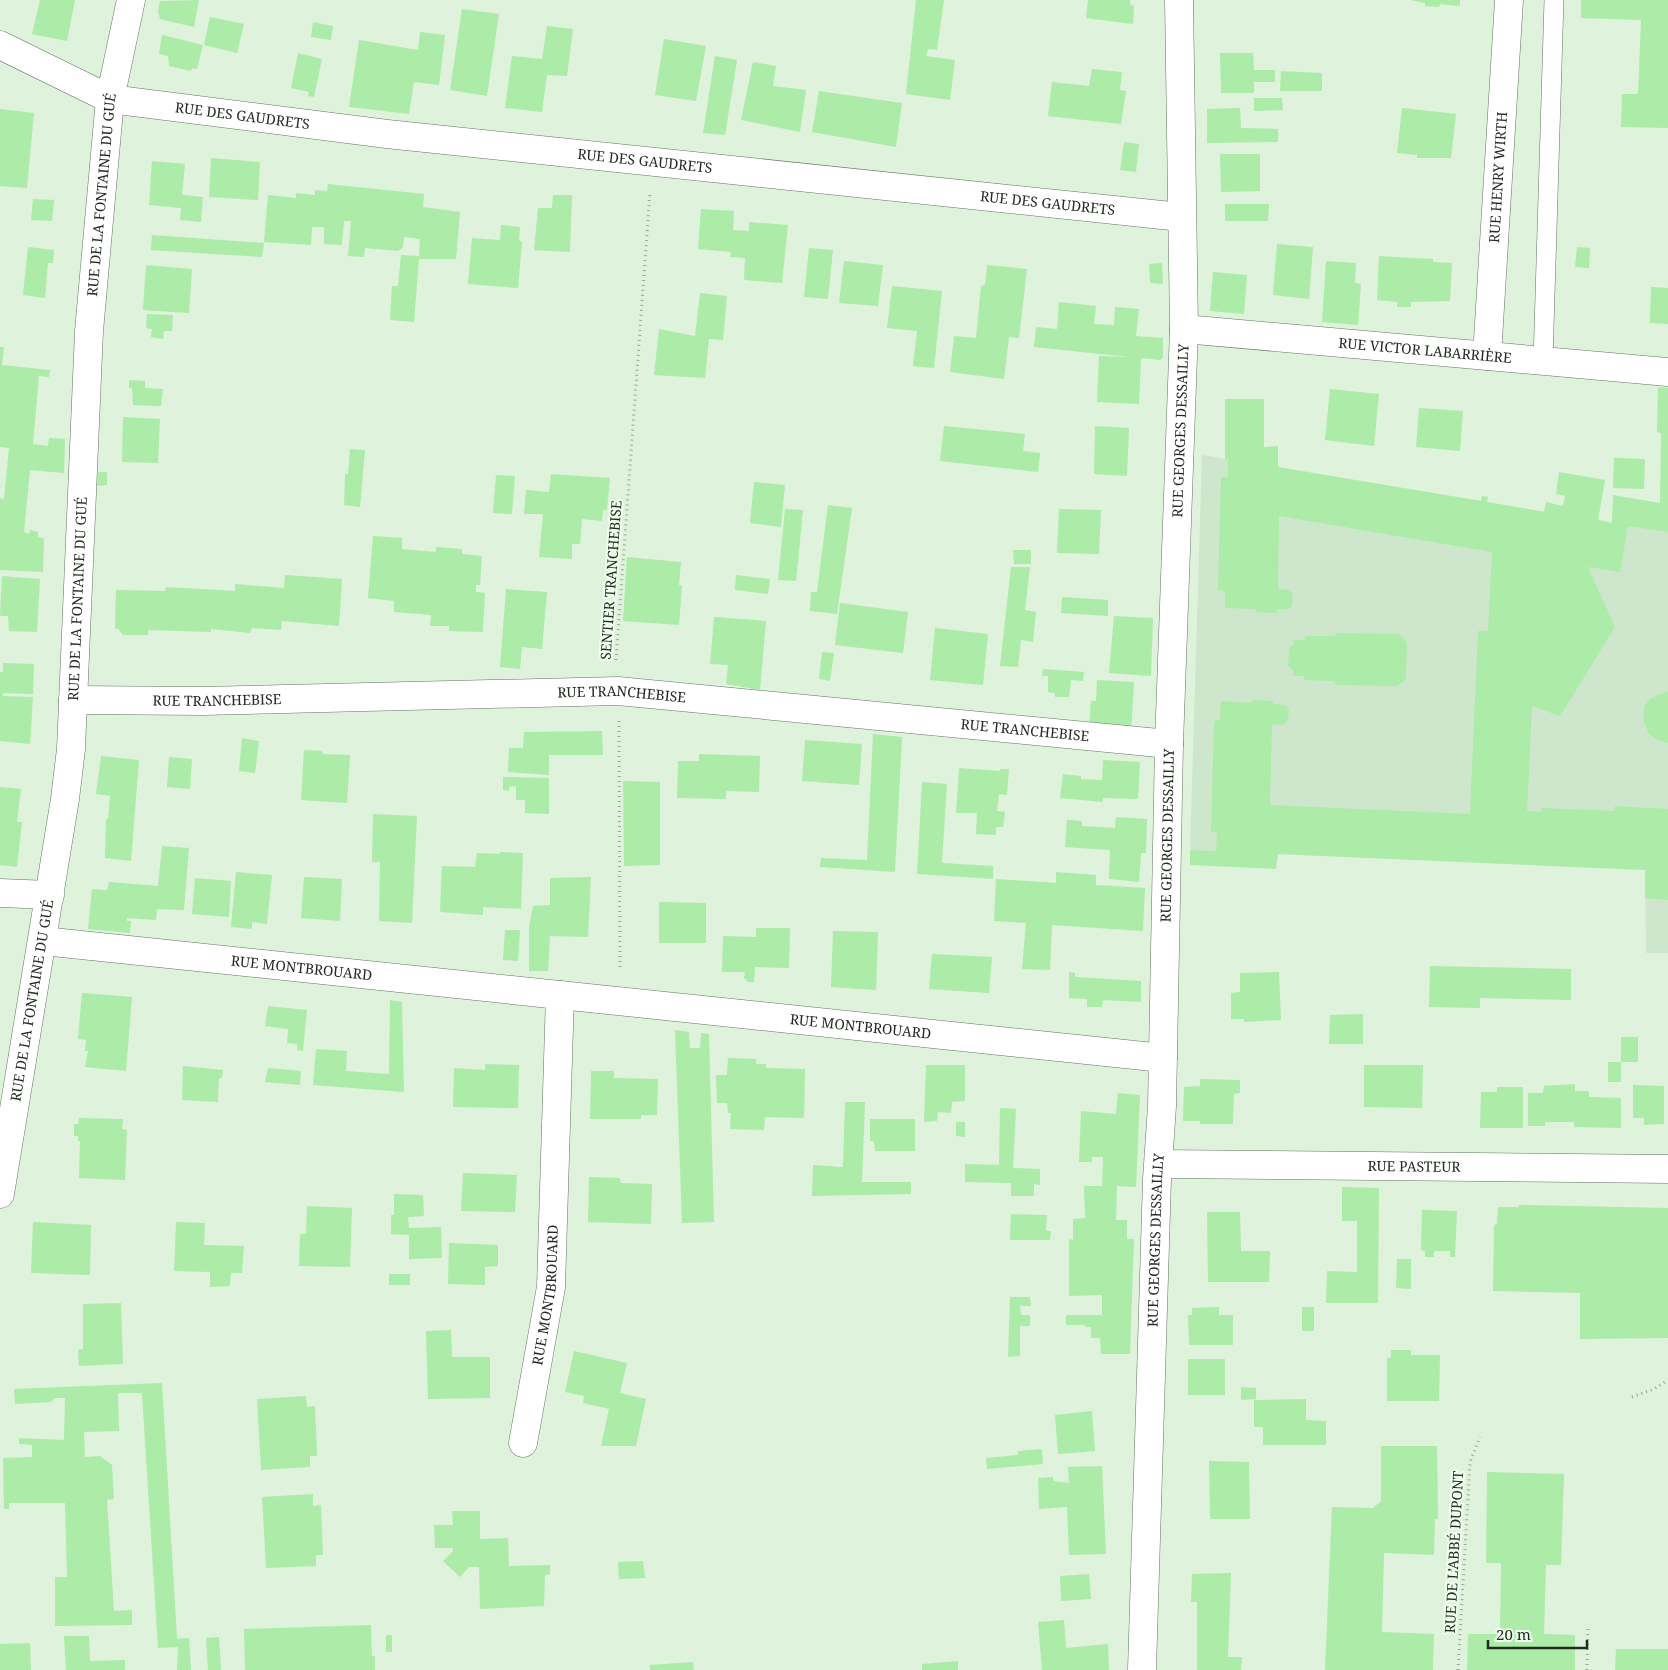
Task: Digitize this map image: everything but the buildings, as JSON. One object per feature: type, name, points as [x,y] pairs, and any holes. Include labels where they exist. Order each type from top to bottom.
[{"type":"street","name":"RUE DE LA FONTAINE DU GUÉ","points":[[0,1194],[65,798],[73,700],[89,331],[110,99],[132,0]]},
{"type":"street","name":"RUE GEORGES DESSAILLY","points":[[1142,1670],[1163,1058],[1169,744],[1184,329],[1179,0]]},
{"type":"street","name":"RUE HENRY WIRTH","points":[[1487,356],[1509,0]]},
{"type":"street","name":"RUE DES GAUDRETS","points":[[0,45],[110,99],[387,134],[1181,217]]},
{"type":"street","name":"RUE VICTOR LABARRIÈRE","points":[[1184,329],[1668,372]]},
{"type":"street","name":"RUE TRANCHEBISE","points":[[73,700],[203,701],[618,691],[1169,744]]},
{"type":"street","points":[[0,893],[50,894]]},
{"type":"street","name":"RUE MONTBROUARD","points":[[43,940],[1163,1058]]},
{"type":"street","name":"RUE MONTBROUARD","points":[[522,1442],[551,1287],[560,995]]},
{"type":"street","name":"RUE PASTEUR","points":[[1159,1164],[1668,1169]]},
{"type":"lane","points":[[1543,361],[1554,0]]},
{"type":"path","name":"SENTIER TRANCHEBISE","points":[[621,1001],[618,691],[616,668],[653,162]]},
{"type":"path","points":[[1632,1397],[1654,1389],[1668,1380]]},
{"type":"path","name":"RUE DE L’ABBÉ DUPONT","points":[[1458,1670],[1470,1462],[1480,1437]]},
{"type":"path","points":[[1587,1670],[1588,1625]]},
{"type":"shaded area","points":[[1202,455],[1668,532],[1668,953],[1646,953],[1645,870],[1190,850]]}]
